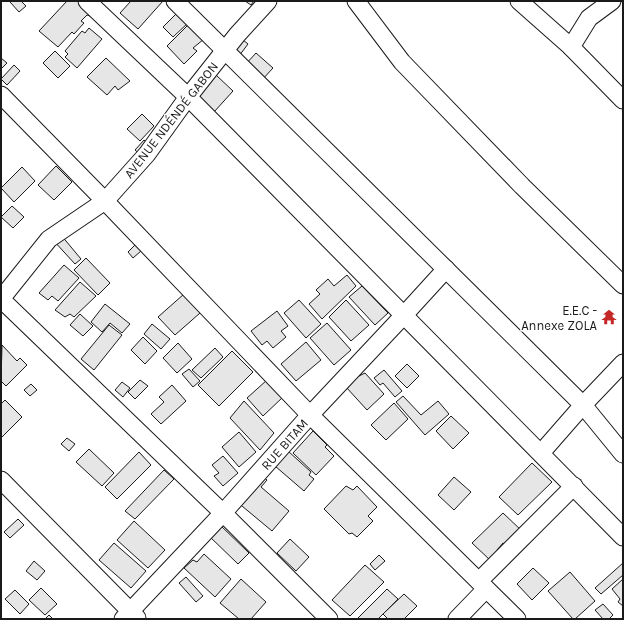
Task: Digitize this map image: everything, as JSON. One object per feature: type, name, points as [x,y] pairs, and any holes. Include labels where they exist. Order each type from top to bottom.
[{"type":"street","points":[[87,1],[188,97],[623,536]]},
{"type":"street","points":[[175,1],[583,405],[623,454]]},
{"type":"street","name":"AVENUE NDÉNDÉ GABON","points":[[1,299],[49,239],[105,201],[147,154],[188,97],[225,50],[268,1]]},
{"type":"street","points":[[356,1],[402,62],[522,186],[623,285]]},
{"type":"street","points":[[519,1],[571,47],[623,100]]},
{"type":"street","points":[[571,47],[589,18],[612,1]]},
{"type":"street","points":[[1,95],[310,414],[517,619]]},
{"type":"street","name":"RUE BITAM","points":[[130,616],[310,414],[446,269]]},
{"type":"street","points":[[1,299],[222,512],[329,619]]},
{"type":"street","points":[[540,453],[623,363]]},
{"type":"street","points":[[1,480],[130,616]]},
{"type":"street","points":[[458,619],[483,585],[574,486]]},
{"type":"building","points":[[21,1],[26,6],[19,12],[10,2]]},
{"type":"building","points":[[67,1],[84,1],[96,11],[90,16],[87,15],[81,21],[84,23],[74,34],[72,32],[58,47],[39,31]]},
{"type":"building","points":[[131,1],[163,1],[138,29],[120,13]]},
{"type":"building","points":[[245,1],[254,1],[251,5]]},
{"type":"building","points":[[177,13],[188,23],[173,37],[163,27]]},
{"type":"building","points":[[189,24],[204,39],[193,48],[197,51],[184,64],[167,46]]},
{"type":"building","points":[[89,28],[102,39],[77,68],[65,57],[68,54],[65,51],[82,31],[85,33]]},
{"type":"building","points":[[242,39],[248,44],[239,56],[232,51]]},
{"type":"building","points":[[55,51],[70,66],[58,78],[43,63]]},
{"type":"building","points":[[256,53],[273,68],[261,81],[244,66]]},
{"type":"building","points":[[1,58],[7,63],[1,69]]},
{"type":"building","points":[[106,58],[130,81],[118,90],[115,86],[107,95],[87,77]]},
{"type":"building","points":[[14,65],[20,71],[7,85],[1,79]]},
{"type":"building","points":[[216,75],[233,91],[214,112],[197,97]]},
{"type":"building","points":[[142,114],[154,126],[140,141],[127,129]]},
{"type":"building","points":[[144,140],[151,146],[142,156],[135,150]]},
{"type":"building","points":[[56,166],[72,182],[54,200],[38,185]]},
{"type":"building","points":[[22,167],[35,181],[14,202],[1,188]]},
{"type":"building","points":[[12,206],[24,217],[13,228],[1,217]]},
{"type":"building","points":[[61,235],[81,259],[75,264],[53,240]]},
{"type":"building","points":[[135,245],[141,251],[133,258],[128,252]]},
{"type":"building","points":[[86,258],[110,283],[98,295],[74,270]]},
{"type":"building","points":[[64,265],[79,278],[58,301],[52,296],[48,300],[39,293]]},
{"type":"building","points":[[347,275],[356,286],[322,319],[309,304],[320,294],[316,290],[328,279],[334,286]]},
{"type":"building","points":[[80,282],[96,296],[74,317],[70,314],[65,317],[55,310]]},
{"type":"building","points":[[362,286],[388,313],[375,325],[349,297]]},
{"type":"building","points":[[184,294],[200,313],[175,335],[158,317]]},
{"type":"building","points":[[299,300],[321,324],[306,338],[284,313]]},
{"type":"building","points":[[346,300],[369,325],[351,341],[329,317]]},
{"type":"building","points":[[105,304],[130,324],[122,333],[110,323],[102,332],[91,322]]},
{"type":"building","points":[[277,311],[288,326],[281,331],[286,337],[273,348],[267,341],[262,345],[251,331]]},
{"type":"building","points":[[80,314],[93,326],[83,336],[70,325]]},
{"type":"building","points":[[327,323],[351,350],[334,365],[310,338]]},
{"type":"building","points":[[152,324],[170,339],[161,349],[144,334]]},
{"type":"building","points":[[109,325],[122,335],[94,370],[81,359]]},
{"type":"building","points":[[143,337],[157,351],[145,364],[131,350]]},
{"type":"building","points":[[306,342],[321,360],[296,381],[281,364]]},
{"type":"building","points":[[178,343],[192,359],[177,373],[163,358]]},
{"type":"building","points":[[2,345],[17,361],[20,358],[27,365],[6,386],[1,381]]},
{"type":"building","points":[[215,348],[223,357],[201,378],[192,370]]},
{"type":"building","points":[[232,351],[253,372],[219,406],[198,385]]},
{"type":"building","points":[[407,364],[419,376],[407,388],[395,376]]},
{"type":"building","points":[[189,369],[200,381],[193,387],[182,374]]},
{"type":"building","points":[[384,370],[402,391],[395,397],[383,383],[380,385],[374,378]]},
{"type":"building","points":[[365,373],[384,394],[367,410],[346,387],[355,378]]},
{"type":"building","points":[[140,380],[148,386],[135,399],[128,392]]},
{"type":"building","points":[[267,380],[283,397],[263,416],[247,398]]},
{"type":"building","points":[[122,382],[130,388],[123,397],[115,390]]},
{"type":"building","points":[[31,384],[37,390],[30,396],[24,390]]},
{"type":"building","points":[[172,385],[186,401],[161,424],[151,414],[164,402],[159,397]]},
{"type":"building","points":[[403,396],[421,415],[438,401],[449,414],[425,435],[396,402]]},
{"type":"building","points":[[5,400],[22,417],[1,438],[1,404]]},
{"type":"building","points":[[244,401],[274,433],[260,450],[230,418]]},
{"type":"building","points":[[394,403],[408,419],[386,440],[371,425]]},
{"type":"building","points":[[451,416],[469,433],[453,449],[436,431]]},
{"type":"building","points":[[313,431],[327,445],[325,447],[334,456],[316,475],[293,453]]},
{"type":"building","points":[[239,432],[256,452],[239,467],[222,447]]},
{"type":"building","points":[[67,438],[75,444],[69,451],[61,444]]},
{"type":"building","points":[[89,449],[114,473],[102,486],[76,462]]},
{"type":"building","points":[[288,451],[311,472],[309,475],[314,479],[304,491],[275,466]]},
{"type":"building","points":[[139,452],[151,465],[117,499],[105,487]]},
{"type":"building","points":[[223,456],[238,473],[223,486],[214,476],[219,473],[212,465]]},
{"type":"building","points":[[532,463],[552,482],[518,515],[499,497]]},
{"type":"building","points":[[164,470],[174,479],[135,519],[125,511]]},
{"type":"building","points":[[260,474],[267,480],[261,487],[289,511],[272,531],[236,501]]},
{"type":"building","points":[[454,477],[471,492],[454,510],[438,495]]},
{"type":"building","points":[[346,486],[353,490],[357,486],[377,507],[368,516],[373,521],[357,537],[352,533],[349,534],[324,509]]},
{"type":"building","points":[[503,513],[522,531],[506,545],[503,543],[497,550],[498,554],[491,561],[472,543]]},
{"type":"building","points":[[18,519],[24,525],[10,538],[4,532]]},
{"type":"building","points":[[134,521],[165,550],[148,568],[117,540]]},
{"type":"building","points":[[219,524],[249,553],[238,564],[208,535]]},
{"type":"building","points":[[290,539],[309,557],[296,571],[277,553]]},
{"type":"building","points":[[114,543],[146,571],[131,588],[99,560]]},
{"type":"building","points":[[204,554],[231,579],[215,597],[184,568],[193,560],[197,562]]},
{"type":"building","points":[[379,555],[385,561],[375,570],[370,564]]},
{"type":"building","points":[[34,561],[45,571],[37,580],[26,571]]},
{"type":"building","points":[[623,563],[623,575],[601,594],[595,588]]},
{"type":"building","points":[[365,565],[384,582],[350,616],[332,600]]},
{"type":"building","points":[[533,568],[549,583],[532,600],[517,584]]},
{"type":"building","points":[[570,572],[595,601],[575,619],[573,619],[548,591]]},
{"type":"building","points":[[186,577],[203,596],[196,602],[179,583]]},
{"type":"building","points":[[241,579],[266,602],[251,619],[239,619],[220,603]]},
{"type":"building","points":[[623,579],[623,606],[618,602],[620,599],[612,589]]},
{"type":"building","points":[[41,588],[57,604],[45,615],[29,600]]},
{"type":"building","points":[[387,589],[398,599],[378,619],[357,619]]},
{"type":"building","points":[[15,590],[29,604],[20,614],[5,599]]},
{"type":"building","points":[[404,594],[417,606],[404,619],[388,619],[383,614]]},
{"type":"building","points":[[603,604],[613,615],[609,619],[603,619],[595,610]]},
{"type":"building","points":[[49,615],[53,619],[45,619]]},
{"type":"place","name":"E.E.C - Annexe ZOLA","points":[[609,317]]}]
